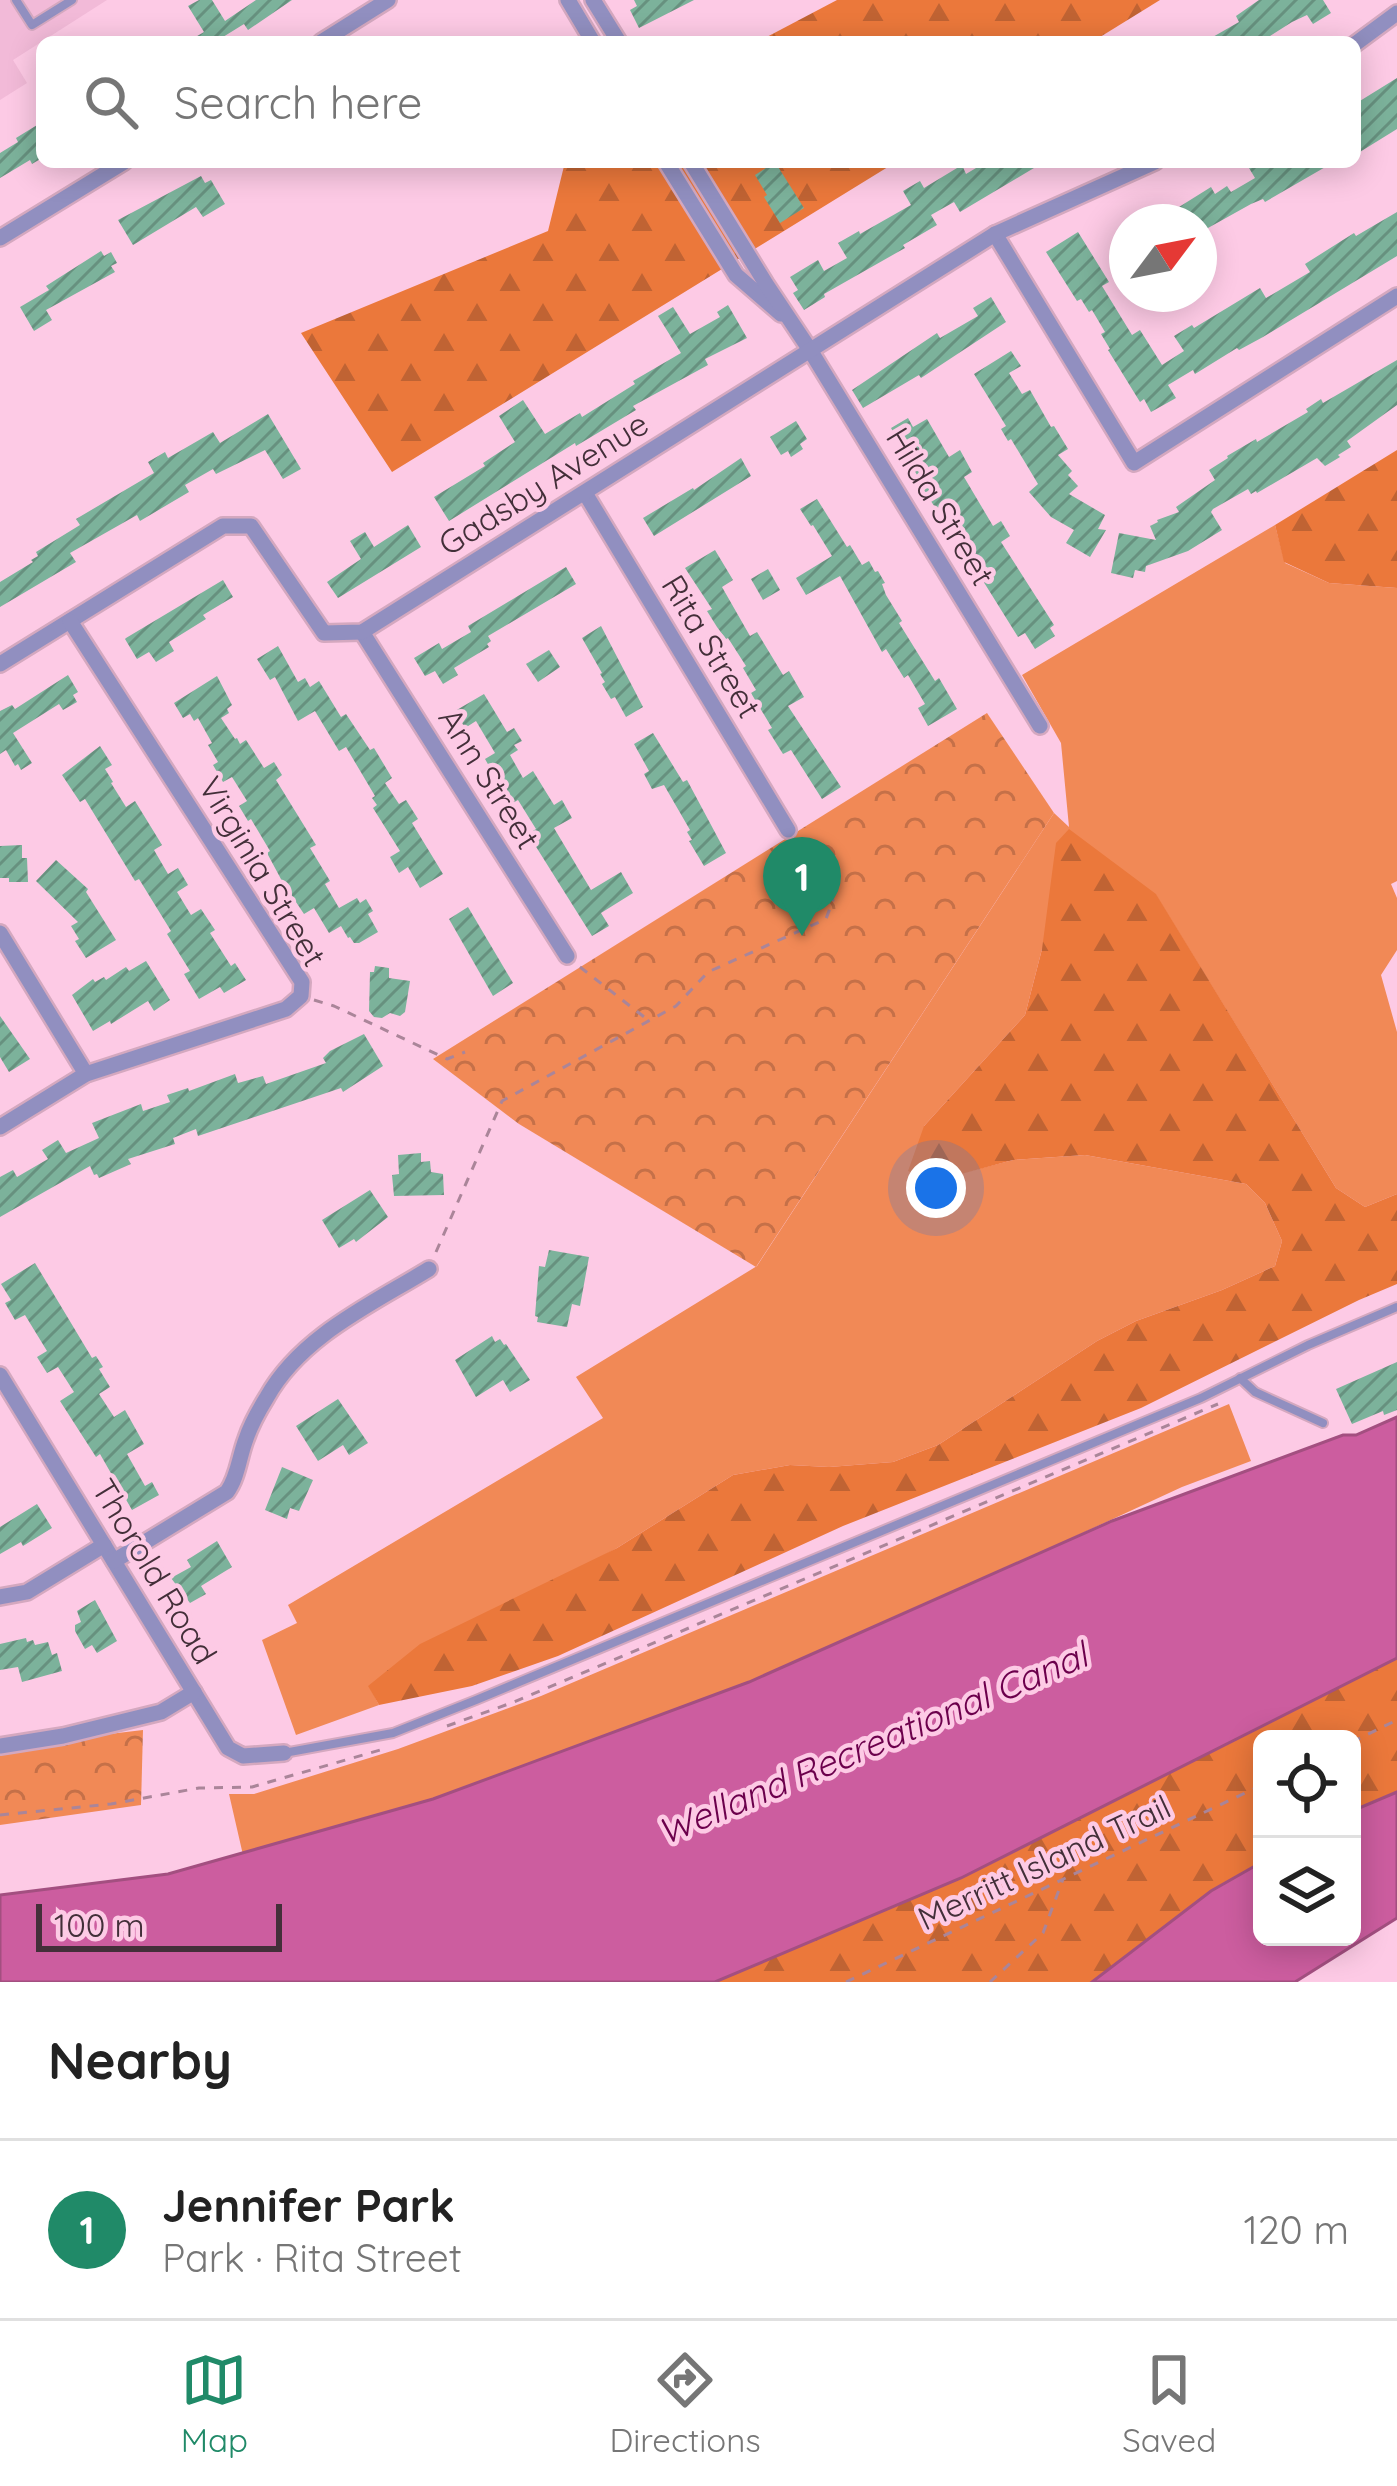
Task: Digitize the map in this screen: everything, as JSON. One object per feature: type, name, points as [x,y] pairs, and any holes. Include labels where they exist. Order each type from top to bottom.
[{"type":"street","points":[[331,36],[388,0]]},
{"type":"street","points":[[568,0],[589,36]]},
{"type":"street","points":[[593,0],[615,36]]},
{"type":"street","points":[[1361,40],[1397,13]]},
{"type":"street","points":[[0,238],[114,168]]},
{"type":"street","name":"Hilda Street","points":[[670,168],[736,275],[789,319]]},
{"type":"street","name":"Hilda Street","points":[[695,168],[1040,726]]},
{"type":"street","name":"Gadsby Avenue","points":[[362,632],[995,234],[1142,168]]},
{"type":"street","points":[[995,234],[1134,463],[1397,296]]},
{"type":"street","name":"Rita Street","points":[[585,493],[788,830]]},
{"type":"street","points":[[0,664],[223,526],[251,526],[324,633],[362,632]]},
{"type":"street","name":"Virginia Street","points":[[0,1126],[86,1074],[286,1009],[301,996],[302,982],[70,621]]},
{"type":"street","name":"Ann Street","points":[[362,632],[567,956]]},
{"type":"street","points":[[0,933],[86,1074]]},
{"type":"street","points":[[114,1561],[227,1492],[246,1437],[289,1365],[339,1324],[429,1268]]},
{"type":"street","name":"Thorold Road","points":[[0,1375],[233,1753],[284,1753]]},
{"type":"street","points":[[0,1598],[27,1592],[104,1545]]},
{"type":"street","points":[[0,1746],[161,1712],[194,1692]]},
{"type":"lane","points":[[16,0],[32,25],[72,0]]},
{"type":"lane","points":[[284,1753],[393,1733],[476,1700],[1201,1399],[1397,1307]]},
{"type":"lane","points":[[1240,1378],[1255,1392],[1323,1423]]},
{"type":"path","points":[[429,1268],[502,1101],[676,1006],[708,972],[826,920],[833,900],[792,872],[788,830]]},
{"type":"path","points":[[567,956],[649,1021]]},
{"type":"path","points":[[301,996],[334,1006],[447,1060],[465,1052]]},
{"type":"path","points":[[1361,1738],[1397,1720]]},
{"type":"path","points":[[0,1815],[111,1804],[199,1788],[252,1786],[387,1748]]},
{"type":"path","name":"Merritt Island Trail","points":[[847,1982],[1253,1788]]},
{"type":"path","points":[[990,1982],[1043,1934],[1063,1880]]},
{"type":"shaded area","points":[[0,0],[107,0],[51,36],[36,36],[36,45],[13,60],[27,83],[0,100]]},
{"type":"green space","points":[[837,0],[1160,0],[1102,36],[768,36]]},
{"type":"green space","points":[[564,168],[886,168],[392,472],[301,333],[548,231]]},
{"type":"green space","points":[[1397,450],[1397,588],[1329,583],[1284,562],[1275,525]]},
{"type":"green space","points":[[1275,525],[1285,563],[1329,583],[1397,588],[1397,881],[1391,884],[1397,898],[1397,950],[1381,975],[1397,1032],[1397,1194],[1365,1207],[1336,1188],[1156,895],[1042,949],[1025,1015],[924,1126],[932,1181],[1013,1160],[1085,1155],[1246,1184],[1265,1203],[1282,1241],[1275,1266],[1097,1341],[938,1445],[893,1462],[790,1465],[733,1475],[617,1548],[369,1686],[379,1705],[296,1735],[262,1640],[297,1623],[288,1605],[603,1418],[576,1377],[757,1266],[1054,813],[1069,827],[1061,743],[1022,675]]},
{"type":"green space","points":[[987,713],[1054,813],[756,1267],[519,1124],[433,1059]]},
{"type":"green space","points":[[1069,829],[1156,894],[1336,1188],[1365,1207],[1397,1194],[1397,1284],[1141,1408],[843,1526],[558,1656],[472,1686],[379,1705],[368,1686],[420,1644],[617,1548],[733,1475],[790,1465],[893,1462],[938,1445],[1097,1341],[1275,1266],[1282,1241],[1265,1203],[1246,1184],[1085,1155],[1013,1160],[932,1182],[908,1171],[924,1126],[1025,1015],[1042,949],[1056,843]]},
{"type":"green space","points":[[1229,1404],[1251,1461],[1182,1487],[749,1682],[433,1799],[243,1855],[229,1794],[254,1794],[398,1749],[541,1696]]},
{"type":"green space","points":[[1397,1658],[1397,1792],[1361,1807],[1361,1730],[1254,1730]]},
{"type":"green space","points":[[143,1730],[141,1805],[0,1825],[0,1747]]},
{"type":"green space","points":[[1253,1731],[1253,1867],[1210,1891],[1092,1982],[715,1982],[961,1878]]},
{"type":"water","name":"Welland Recreational Canal","points":[[1397,1417],[1397,1658],[961,1878],[715,1982],[0,1982],[0,1895],[168,1874],[433,1799],[749,1682],[1112,1521],[1343,1435],[1356,1435]]},
{"type":"water","points":[[1397,1792],[1397,1918],[1361,1941],[1361,1838],[1361,1807]]},
{"type":"water","points":[[1253,1867],[1253,1946],[1352,1946],[1295,1982],[1092,1982],[1211,1891]]},
{"type":"building","points":[[212,0],[225,21],[256,0],[292,0],[248,30],[244,24],[225,36],[197,36],[204,32],[188,6]]},
{"type":"building","points":[[634,0],[694,0],[639,28],[630,10],[637,6]]},
{"type":"building","points":[[1259,0],[1323,0],[1331,13],[1313,24],[1307,15],[1270,36],[1214,36],[1239,22],[1236,16]]},
{"type":"building","points":[[1397,78],[1397,129],[1361,151],[1361,100]]},
{"type":"building","points":[[36,126],[36,162],[30,160],[0,178],[0,153],[18,142],[16,138]]},
{"type":"building","points":[[766,168],[779,168],[804,208],[780,223],[755,175]]},
{"type":"building","points":[[957,168],[966,174],[976,168],[1034,168],[960,212],[954,202],[931,215],[937,225],[804,310],[790,277],[818,260],[824,271],[847,258],[838,243],[911,205],[903,191],[920,181],[924,188]]},
{"type":"building","points":[[1249,168],[1324,168],[1217,223],[1217,204],[1184,204],[1211,187],[1215,194],[1227,186],[1231,192],[1255,178]]},
{"type":"building","points":[[201,176],[205,183],[211,180],[225,204],[203,217],[196,207],[133,245],[118,220]]},
{"type":"building","points":[[1397,212],[1397,256],[1263,337],[1168,385],[1176,398],[1151,412],[1108,350],[1101,334],[1105,332],[1092,310],[1081,299],[1077,301],[1046,252],[1078,232],[1109,282],[1102,286],[1109,297],[1109,312],[1118,312],[1132,335],[1140,330],[1162,365],[1184,351],[1174,336],[1260,288],[1266,298],[1310,272],[1305,264]]},
{"type":"building","points":[[101,251],[104,256],[111,252],[117,263],[111,266],[115,272],[46,310],[52,320],[34,331],[20,307]]},
{"type":"building","points":[[991,297],[1006,322],[921,378],[863,408],[852,390],[937,333],[940,338],[978,316],[973,308]]},
{"type":"building","points":[[728,305],[747,338],[705,359],[708,365],[449,521],[434,497],[515,442],[499,416],[523,400],[545,434],[580,413],[582,417],[681,353],[658,316],[673,307],[690,334],[720,317],[717,312]]},
{"type":"building","points":[[1011,351],[1021,366],[1009,373],[1022,394],[1030,390],[1068,449],[1058,455],[1078,486],[1069,494],[1105,515],[1098,529],[1106,530],[1090,557],[1066,543],[1074,530],[1051,517],[1029,492],[1038,484],[1001,429],[1006,426],[974,374]]},
{"type":"building","points":[[1397,360],[1397,405],[1347,441],[1351,447],[1340,457],[1325,466],[1317,458],[1257,493],[1248,489],[1213,509],[1222,530],[1188,551],[1146,566],[1145,572],[1135,570],[1133,578],[1111,573],[1119,533],[1156,540],[1150,526],[1179,512],[1176,507],[1215,480],[1209,470],[1227,456]]},
{"type":"building","points":[[268,414],[301,469],[283,479],[265,450],[216,474],[213,469],[185,485],[189,492],[140,521],[137,515],[70,553],[76,562],[0,607],[0,582],[80,525],[76,519],[154,473],[148,462],[165,452],[168,458],[213,432],[220,443]]},
{"type":"building","points":[[908,418],[913,427],[927,419],[949,457],[960,450],[972,472],[964,477],[993,526],[1001,521],[1010,536],[1001,542],[1054,625],[1050,628],[1055,636],[1035,649],[1025,633],[1018,637],[958,533],[954,536],[915,477],[891,428]]},
{"type":"building","points":[[796,421],[807,439],[800,444],[803,449],[791,457],[788,451],[781,455],[770,437]]},
{"type":"building","points":[[741,458],[751,476],[654,536],[643,518]]},
{"type":"building","points":[[817,499],[862,565],[869,561],[878,571],[899,623],[957,709],[928,726],[918,708],[925,704],[908,675],[904,678],[886,649],[882,652],[840,576],[806,595],[796,578],[832,556],[800,509]]},
{"type":"building","points":[[408,525],[421,547],[338,598],[327,582],[361,559],[350,541],[365,532],[374,547]]},
{"type":"building","points":[[715,550],[733,580],[722,587],[750,636],[757,632],[783,675],[789,671],[804,697],[788,706],[841,787],[822,799],[791,750],[783,754],[768,730],[772,728],[751,693],[756,690],[746,666],[707,611],[712,609],[685,568]]},
{"type":"building","points":[[566,567],[576,584],[488,636],[489,647],[454,668],[458,675],[443,684],[435,671],[425,676],[414,658],[471,632],[468,626]]},
{"type":"building","points":[[768,569],[780,590],[763,600],[751,579]]},
{"type":"building","points":[[223,580],[233,597],[169,642],[174,651],[156,662],[149,652],[137,659],[126,638]]},
{"type":"building","points":[[601,626],[643,707],[626,717],[602,684],[602,673],[582,638]]},
{"type":"building","points":[[278,646],[298,682],[305,678],[310,687],[319,681],[341,717],[346,714],[370,750],[374,748],[392,778],[385,783],[399,804],[406,800],[418,819],[412,823],[443,874],[420,888],[408,867],[399,873],[390,857],[400,851],[373,808],[375,796],[346,747],[339,751],[315,711],[298,721],[275,677],[270,680],[257,659]]},
{"type":"building","points":[[549,650],[560,667],[538,682],[526,664]]},
{"type":"building","points":[[68,675],[78,692],[73,695],[77,702],[63,710],[59,704],[13,733],[32,763],[21,770],[6,750],[0,754],[0,711],[12,705],[15,709]]},
{"type":"building","points":[[217,676],[232,705],[221,718],[240,744],[246,740],[264,768],[274,762],[282,775],[276,780],[316,845],[310,848],[330,881],[325,884],[339,908],[357,898],[360,903],[366,899],[378,932],[359,943],[348,938],[341,926],[329,933],[314,908],[304,914],[282,881],[270,851],[239,806],[247,801],[232,777],[223,782],[213,765],[218,762],[208,745],[212,743],[198,718],[194,721],[190,714],[183,718],[174,703]]},
{"type":"building","points":[[484,694],[507,732],[514,728],[522,741],[510,755],[523,778],[533,771],[554,805],[562,800],[572,818],[554,828],[591,890],[621,872],[633,893],[601,913],[609,926],[592,936],[528,834],[536,829],[518,800],[511,804],[485,759],[495,753],[476,721],[465,728],[455,711]]},
{"type":"building","points":[[653,733],[683,782],[687,780],[726,853],[704,866],[664,785],[652,789],[644,774],[649,771],[634,744]]},
{"type":"building","points":[[100,746],[112,765],[105,769],[126,807],[135,801],[162,845],[154,850],[168,874],[178,868],[188,885],[177,892],[191,915],[201,909],[215,930],[210,933],[246,980],[224,993],[220,987],[199,999],[184,974],[190,971],[167,934],[171,931],[85,799],[80,802],[62,775]]},
{"type":"building","points":[[22,845],[28,882],[0,878],[0,846]]},
{"type":"building","points":[[56,860],[88,889],[116,940],[86,958],[71,926],[78,922],[36,881]]},
{"type":"building","points":[[468,907],[513,983],[493,996],[449,919]]},
{"type":"building","points":[[146,961],[170,1000],[154,1011],[148,1001],[93,1031],[72,995],[93,979],[106,980]]},
{"type":"building","points":[[375,966],[389,968],[389,978],[410,981],[405,1012],[400,1016],[374,1017],[369,1011],[370,972]]},
{"type":"building","points":[[0,1016],[30,1059],[9,1072],[0,1057]]},
{"type":"building","points":[[364,1034],[383,1066],[343,1092],[341,1088],[198,1136],[196,1129],[173,1138],[175,1144],[128,1159],[131,1164],[99,1178],[90,1166],[0,1217],[0,1177],[13,1170],[17,1177],[48,1159],[42,1150],[58,1140],[66,1153],[99,1138],[92,1123],[141,1104],[143,1111],[170,1102],[167,1095],[235,1074],[238,1083],[263,1076],[266,1084],[326,1063],[323,1058],[330,1051]]},
{"type":"building","points":[[421,1153],[421,1162],[430,1161],[431,1172],[443,1174],[444,1195],[394,1196],[392,1175],[399,1174],[398,1155]]},
{"type":"building","points":[[370,1190],[388,1217],[356,1242],[339,1248],[322,1220]]},
{"type":"building","points":[[549,1250],[589,1257],[580,1306],[572,1304],[567,1327],[537,1322],[535,1316],[539,1266],[545,1267]]},
{"type":"building","points":[[35,1263],[92,1358],[96,1356],[103,1367],[99,1369],[110,1387],[99,1394],[114,1417],[125,1410],[144,1444],[127,1454],[145,1486],[152,1482],[159,1495],[132,1510],[100,1454],[96,1457],[60,1401],[74,1392],[58,1367],[47,1373],[37,1357],[47,1351],[25,1315],[15,1320],[5,1303],[11,1300],[1,1284]]},
{"type":"building","points":[[492,1336],[495,1342],[500,1339],[506,1344],[530,1380],[510,1392],[503,1380],[476,1397],[455,1360]]},
{"type":"building","points":[[1397,1362],[1397,1410],[1352,1424],[1336,1389]]},
{"type":"building","points":[[338,1399],[368,1443],[349,1455],[343,1445],[318,1461],[296,1426]]},
{"type":"building","points":[[282,1467],[313,1480],[299,1511],[290,1508],[287,1519],[265,1510]]},
{"type":"building","points":[[37,1504],[52,1528],[0,1554],[0,1527]]},
{"type":"building","points":[[217,1541],[232,1567],[201,1586],[206,1594],[190,1603],[171,1578],[191,1567],[187,1560]]},
{"type":"building","points":[[95,1600],[117,1641],[97,1653],[92,1645],[85,1649],[75,1631],[81,1622],[77,1611]]},
{"type":"building","points":[[26,1638],[35,1645],[48,1642],[62,1671],[22,1682],[18,1667],[0,1670],[0,1644]]},
{"type":"place","name":"Jennifer Park","points":[[802,936]]}]
